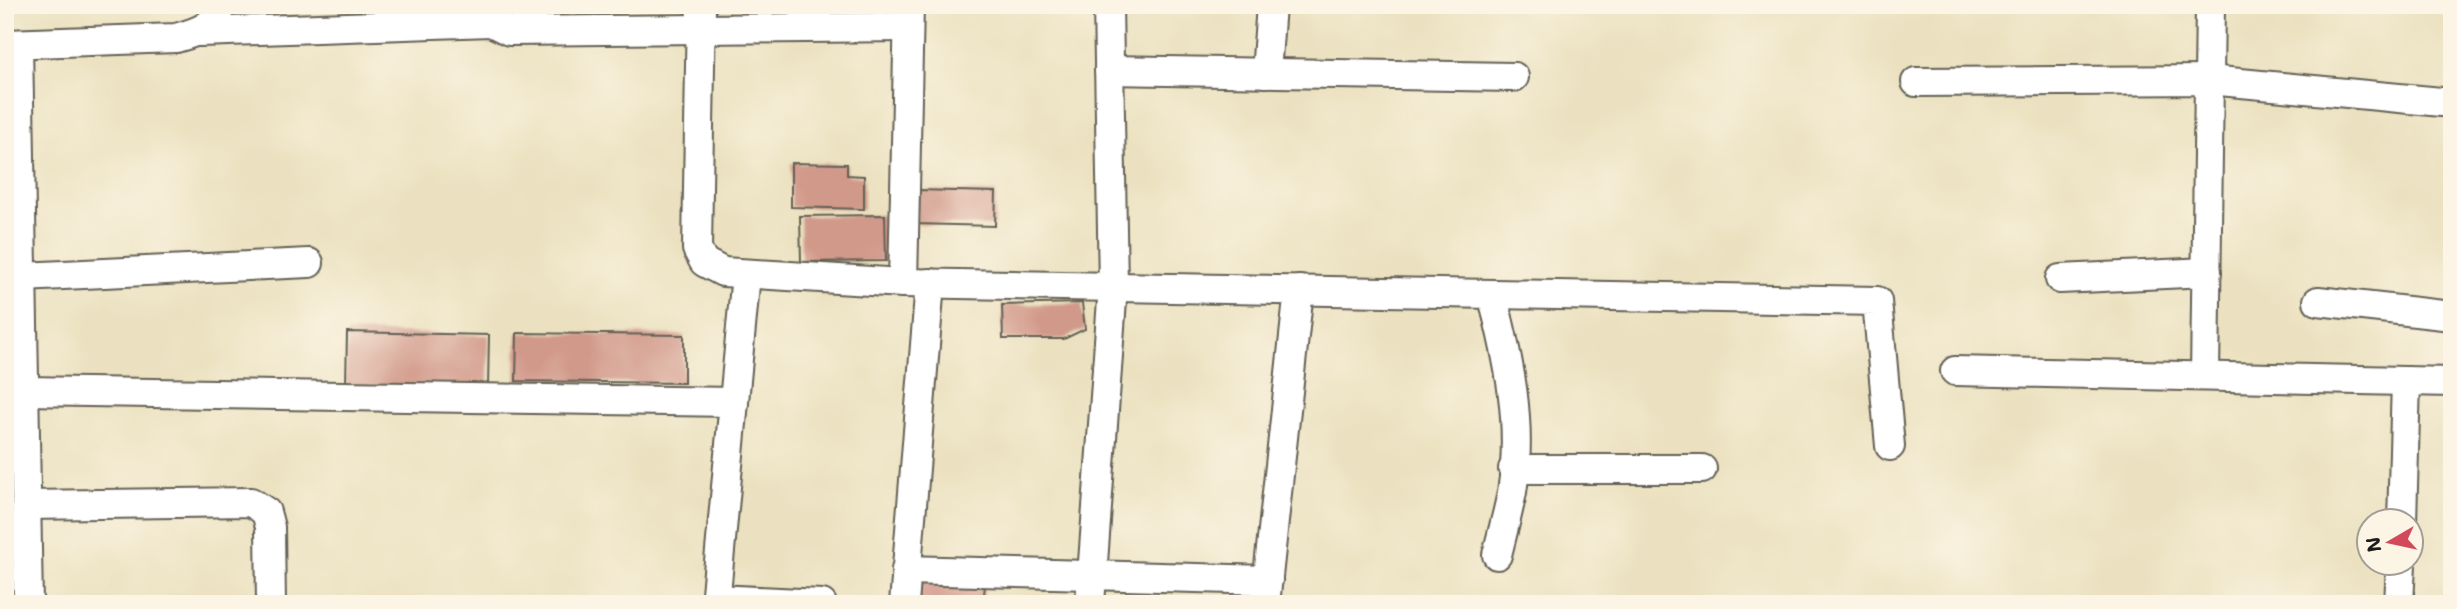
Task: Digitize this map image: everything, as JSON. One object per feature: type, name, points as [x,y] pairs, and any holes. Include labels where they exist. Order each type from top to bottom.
[{"type":"street","points":[[200,32],[217,18],[221,5]]},
{"type":"street","points":[[1090,604],[1112,286],[1108,5]]},
{"type":"street","points":[[1266,73],[1270,5]]},
{"type":"street","points":[[2206,376],[2210,5]]},
{"type":"street","points":[[28,604],[22,277],[11,44],[137,41],[176,38],[200,32],[490,13],[509,31],[701,16],[908,16],[917,283],[904,604]]},
{"type":"street","points":[[701,16],[697,249],[704,262],[723,272],[917,283],[1877,301],[1890,446]]},
{"type":"street","points":[[1109,70],[1514,77]]},
{"type":"street","points":[[1916,82],[2209,80],[2452,103]]},
{"type":"street","points":[[22,277],[309,263]]},
{"type":"street","points":[[2060,279],[2207,272]]},
{"type":"street","points":[[746,274],[715,601],[822,604]]},
{"type":"street","points":[[906,570],[1092,575],[1267,592],[1300,290]]},
{"type":"street","points":[[1492,294],[1509,358],[1516,424],[1512,491],[1497,555]]},
{"type":"street","points":[[2318,301],[2452,316]]},
{"type":"street","points":[[1955,371],[2452,382]]},
{"type":"street","points":[[2402,508],[2406,381]]},
{"type":"street","points":[[24,391],[734,402]]},
{"type":"street","points":[[1513,469],[1702,468]]},
{"type":"street","points":[[26,505],[251,502],[266,512],[270,527],[271,604]]},
{"type":"street","points":[[2399,604],[2400,578]]},
{"type":"building","points":[[791,163],[847,164],[847,175],[864,176],[864,209],[791,207]]},
{"type":"building","points":[[915,190],[996,192],[995,226],[915,224]]},
{"type":"building","points":[[885,215],[886,261],[801,262],[800,216]]},
{"type":"building","points":[[1082,303],[1085,329],[1064,339],[1003,339],[1002,305]]},
{"type":"building","points":[[347,332],[489,335],[488,388],[346,385]]},
{"type":"building","points":[[517,333],[684,335],[684,383],[516,381]]},
{"type":"building","points":[[916,574],[985,585],[983,604],[916,601]]}]
